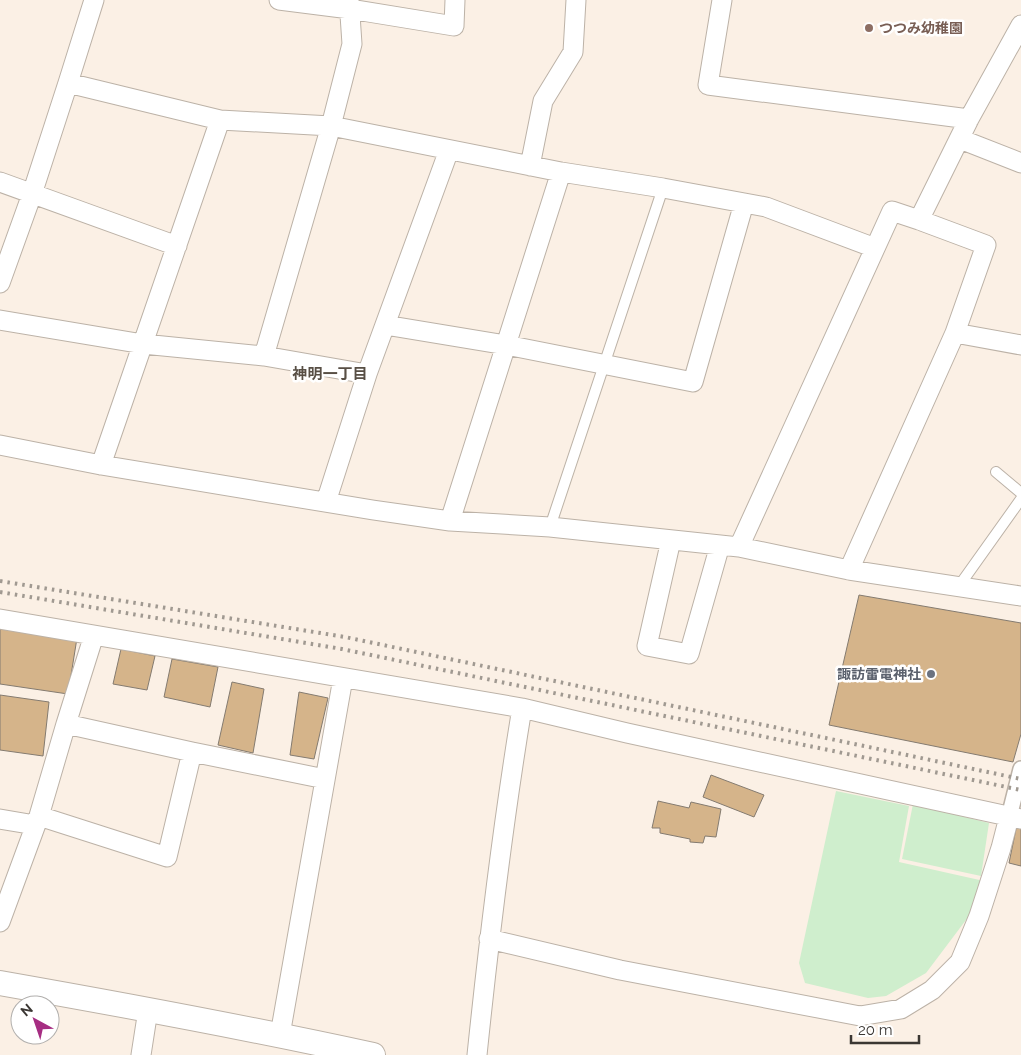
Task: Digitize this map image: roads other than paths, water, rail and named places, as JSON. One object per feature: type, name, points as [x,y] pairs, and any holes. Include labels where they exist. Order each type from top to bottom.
[{"type":"street","points":[[0,283],[32,194],[94,0]]},
{"type":"street","points":[[280,0],[349,4],[454,26],[455,0]]},
{"type":"street","points":[[530,166],[543,101],[573,52],[576,0]]},
{"type":"street","points":[[722,0],[708,85],[969,119]]},
{"type":"street","points":[[264,356],[331,126],[352,44],[349,4]]},
{"type":"street","points":[[919,220],[969,119],[1021,26]]},
{"type":"street","points":[[68,83],[220,120],[331,126],[561,172],[744,203],[766,208],[875,248]]},
{"type":"street","points":[[101,465],[220,120]]},
{"type":"street","points":[[960,139],[1021,163]]},
{"type":"street","points":[[326,502],[367,374],[448,150]]},
{"type":"street","points":[[450,520],[561,172]]},
{"type":"street","points":[[0,182],[177,246]]},
{"type":"street","points":[[385,325],[506,345],[693,382],[744,203]]},
{"type":"street","points":[[739,547],[892,212],[986,245],[955,333],[849,570]]},
{"type":"street","points":[[0,320],[143,344],[264,356],[367,374]]},
{"type":"street","points":[[955,333],[1021,344]]},
{"type":"street","points":[[0,445],[101,465],[373,510],[450,520],[550,527],[739,547],[849,570],[1021,596]]},
{"type":"street","points":[[671,540],[647,646],[689,654],[720,545]]},
{"type":"street","points":[[0,619],[522,708],[627,733],[1015,818]]},
{"type":"street","points":[[0,922],[37,820],[94,635]]},
{"type":"street","points":[[286,1042],[325,779],[343,678]]},
{"type":"street","points":[[477,1055],[489,939],[522,708]]},
{"type":"street","points":[[66,724],[325,779]]},
{"type":"street","points":[[0,819],[37,820],[167,856],[192,752]]},
{"type":"street","points":[[489,939],[620,970],[860,1016],[901,1009],[932,990],[960,962],[979,916],[1001,848],[1015,818],[1021,769]]},
{"type":"street","points":[[0,983],[148,1010],[286,1042],[373,1055]]},
{"type":"street","points":[[141,1055],[148,1010]]},
{"type":"lane","points":[[550,527],[663,188]]},
{"type":"lane","points":[[996,472],[1021,493]]},
{"type":"lane","points":[[959,586],[1021,499]]},
{"type":"railway","points":[[0,581],[345,637],[1021,779]]},
{"type":"railway","points":[[0,592],[342,649],[1021,790]]},
{"type":"place","name":"つつみ幼稚園","points":[[869,28]]},
{"type":"place","name":"諏訪雷電神社","points":[[931,674]]},
{"type":"district","name":"神明一丁目","points":[[330,374]]}]
